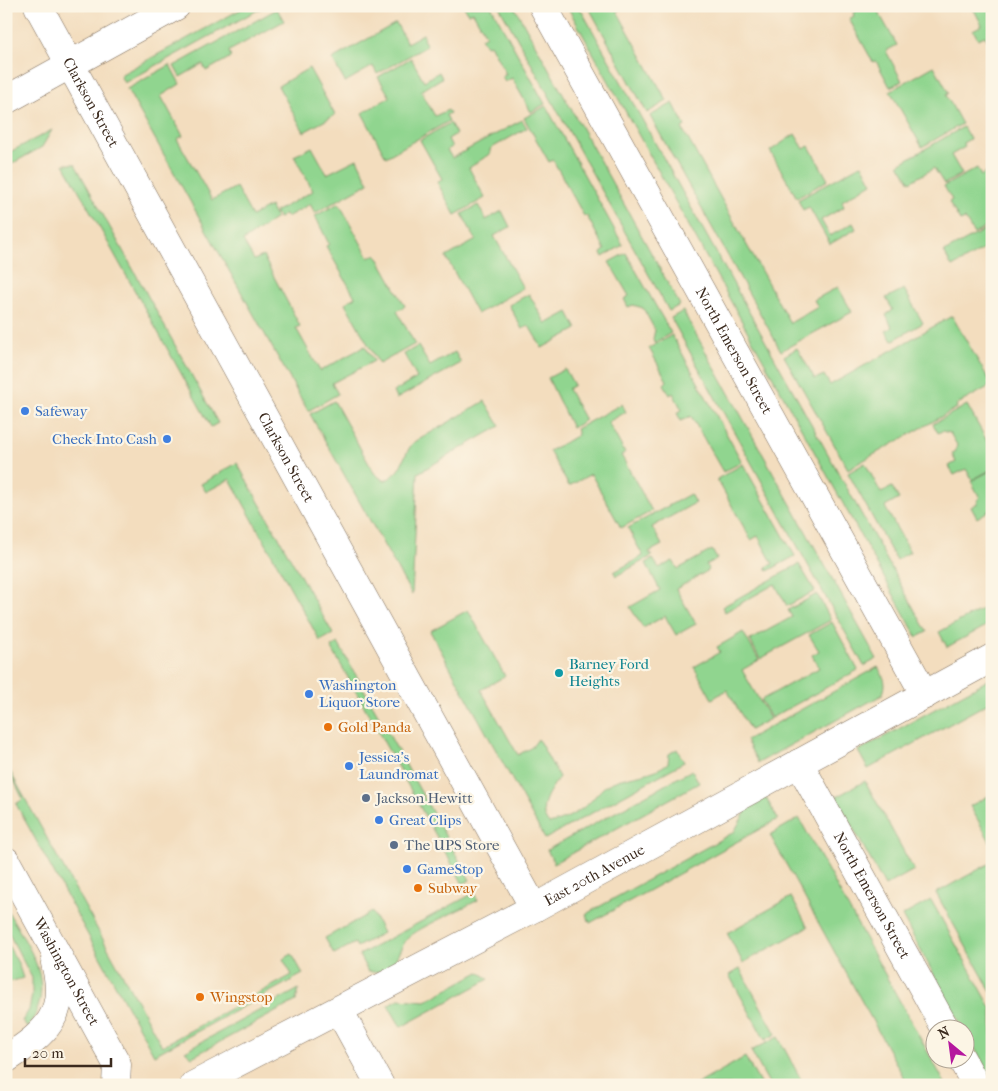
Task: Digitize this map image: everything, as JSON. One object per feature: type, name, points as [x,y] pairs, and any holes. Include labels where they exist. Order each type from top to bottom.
[{"type":"street","name":"Clarkson Street","points":[[38,6],[534,908]]},
{"type":"street","points":[[6,100],[176,6]]},
{"type":"street","name":"North Emerson Street","points":[[543,6],[924,695]]},
{"type":"street","name":"East 20th Avenue","points":[[194,1085],[534,908],[992,658]]},
{"type":"street","name":"North Emerson Street","points":[[799,763],[939,1018]]},
{"type":"street","name":"Washington Street","points":[[6,861],[117,1064],[116,1085]]},
{"type":"street","points":[[6,1059],[33,1042],[50,1024],[59,1001],[59,978],[48,937]]},
{"type":"street","points":[[340,1010],[380,1085]]},
{"type":"street","points":[[967,1068],[976,1085]]},
{"type":"green space","points":[[247,6],[265,6],[124,83],[120,75]]},
{"type":"green space","points":[[464,6],[491,6],[545,104],[531,112],[512,78],[505,82],[502,77],[506,74],[490,44],[486,46],[481,38],[486,35],[473,12],[468,14]]},
{"type":"green space","points":[[499,6],[514,6],[680,305],[669,311]]},
{"type":"green space","points":[[567,6],[579,6],[927,632],[917,637]]},
{"type":"green space","points":[[588,6],[621,6],[622,8],[617,11],[667,101],[647,113]]},
{"type":"green space","points":[[865,6],[869,10],[875,6],[897,45],[886,51],[902,81],[890,87],[876,61],[873,62],[849,19],[854,16],[853,13]]},
{"type":"green space","points":[[972,6],[992,6],[992,47],[985,36],[978,39],[973,30],[982,25]]},
{"type":"green space","points":[[277,9],[284,21],[229,51],[231,57],[206,71],[203,64],[180,77],[174,66]]},
{"type":"green space","points":[[396,23],[407,43],[423,34],[425,38],[423,39],[427,46],[377,74],[373,66],[345,82],[332,59]]},
{"type":"green space","points":[[411,58],[424,81],[439,72],[442,78],[421,91],[435,116],[448,110],[450,113],[446,115],[449,121],[386,157],[362,113],[390,97],[378,77]]},
{"type":"green space","points":[[170,65],[180,84],[161,96],[183,136],[177,139],[212,200],[236,187],[252,216],[270,206],[276,218],[243,241],[254,260],[263,256],[300,326],[296,328],[320,371],[365,346],[374,361],[332,383],[338,394],[308,411],[127,89]]},
{"type":"green space","points":[[934,66],[949,93],[946,95],[962,124],[922,147],[890,91]]},
{"type":"green space","points":[[309,68],[335,115],[304,132],[278,86]]},
{"type":"green space","points":[[673,103],[685,126],[682,128],[790,323],[818,307],[814,300],[838,287],[852,312],[781,351],[650,116]]},
{"type":"green space","points":[[546,106],[623,245],[603,257],[601,253],[605,250],[587,216],[584,216],[553,160],[549,162],[524,118]]},
{"type":"green space","points":[[522,120],[527,128],[490,149],[491,153],[469,168],[485,198],[455,215],[437,182],[442,179],[420,140],[450,123],[456,134],[448,139],[452,147],[447,150],[452,158]]},
{"type":"green space","points":[[963,127],[970,139],[963,143],[965,147],[951,155],[962,174],[944,184],[934,168],[910,182],[899,164]]},
{"type":"green space","points":[[52,130],[42,147],[6,167],[6,154]]},
{"type":"green space","points":[[795,134],[804,149],[809,146],[828,180],[797,198],[770,151]]},
{"type":"green space","points":[[312,147],[327,174],[357,159],[369,183],[315,213],[310,204],[287,217],[285,214],[279,218],[275,212],[313,191],[294,156]]},
{"type":"green space","points":[[64,164],[75,164],[218,423],[211,427]]},
{"type":"green space","points":[[862,164],[872,183],[842,201],[844,207],[821,220],[830,236],[853,223],[856,229],[830,244],[809,207],[803,210],[798,200]]},
{"type":"green space","points":[[977,168],[981,176],[992,169],[992,186],[986,190],[992,199],[992,224],[974,234],[965,219],[960,221],[949,202],[952,200],[944,186]]},
{"type":"green space","points":[[339,203],[369,258],[376,254],[405,306],[397,311],[415,344],[379,364],[345,303],[355,297],[326,246],[329,244],[315,216]]},
{"type":"green space","points":[[478,205],[486,220],[502,211],[510,227],[494,236],[523,288],[477,314],[446,257],[476,240],[462,214]]},
{"type":"green space","points":[[992,226],[992,259],[986,248],[952,267],[944,252]]},
{"type":"green space","points":[[626,253],[671,333],[654,343],[655,330],[643,308],[633,305],[628,307],[624,299],[629,296],[609,262]]},
{"type":"green space","points":[[904,289],[923,323],[892,341],[886,331],[892,327],[886,315],[893,310],[886,298]]},
{"type":"green space","points":[[529,294],[546,324],[568,312],[577,329],[542,348],[529,326],[522,329],[509,305]]},
{"type":"green space","points":[[683,311],[877,659],[864,666],[671,318]]},
{"type":"green space","points":[[952,316],[992,385],[956,405],[957,408],[848,469],[784,356],[797,348],[815,379],[824,375],[830,385]]},
{"type":"green space","points":[[672,335],[742,462],[723,472],[691,416],[681,421],[677,413],[682,410],[673,393],[670,395],[664,384],[667,381],[649,348]]},
{"type":"green space","points":[[418,346],[430,366],[455,352],[461,363],[396,399],[393,392],[417,378],[404,354]]},
{"type":"green space","points":[[565,369],[574,385],[568,389],[585,420],[572,428],[548,378]]},
{"type":"green space","points":[[334,401],[374,473],[384,481],[395,474],[413,443],[485,401],[500,426],[418,473],[412,595],[310,414]]},
{"type":"green space","points":[[622,404],[626,412],[608,422],[625,453],[621,455],[652,511],[621,528],[591,474],[569,486],[549,451],[578,435],[576,429]]},
{"type":"green space","points":[[967,405],[992,450],[992,469],[972,480],[966,469],[954,475],[949,466],[956,462],[952,454],[955,452],[957,445],[950,433],[942,431],[938,433],[933,424]]},
{"type":"green space","points":[[237,463],[333,634],[320,641],[230,479],[206,492],[201,484]]},
{"type":"green space","points":[[865,463],[881,493],[892,487],[899,499],[885,507],[910,552],[896,560],[848,473]]},
{"type":"green space","points":[[743,464],[795,556],[768,571],[766,567],[773,564],[758,536],[751,540],[717,479]]},
{"type":"green space","points":[[992,470],[992,509],[977,518],[971,507],[978,503],[977,500],[980,498],[971,481]]},
{"type":"green space","points":[[690,494],[695,503],[652,527],[662,545],[649,552],[652,556],[616,576],[614,572],[643,556],[628,528]]},
{"type":"green space","points":[[712,550],[717,559],[706,565],[709,570],[676,589],[696,624],[676,635],[665,616],[643,628],[630,607],[660,590],[646,563],[653,559],[659,568],[673,561],[678,569]]},
{"type":"green space","points":[[799,564],[815,591],[787,606],[775,584],[725,612],[722,607]]},
{"type":"green space","points":[[817,594],[831,620],[760,659],[750,640],[792,617],[788,610]]},
{"type":"green space","points":[[992,604],[992,623],[947,647],[939,632]]},
{"type":"green space","points":[[468,610],[505,676],[481,690],[518,755],[532,747],[538,739],[559,777],[549,793],[544,806],[545,818],[549,824],[576,813],[609,784],[620,779],[649,773],[662,767],[668,763],[669,754],[677,749],[684,762],[545,839],[430,631]]},
{"type":"green space","points":[[832,622],[858,670],[771,718],[761,700],[819,668],[812,655],[819,651],[809,635]]},
{"type":"green space","points":[[743,632],[759,660],[742,670],[770,719],[750,730],[727,690],[712,699],[694,667],[720,652],[717,647]]},
{"type":"green space","points":[[338,643],[470,880],[463,884],[331,647]]},
{"type":"green space","points":[[878,667],[885,681],[882,695],[758,763],[746,740]]},
{"type":"green space","points":[[992,678],[992,701],[868,769],[858,751]]},
{"type":"green space","points":[[6,764],[162,1046],[292,975],[283,959],[292,954],[303,974],[154,1055],[16,804],[23,799],[13,779],[6,783]]},
{"type":"green space","points":[[692,770],[699,783],[554,863],[547,850]]},
{"type":"green space","points":[[865,781],[914,870],[885,886],[836,797]]},
{"type":"green space","points":[[992,794],[992,845],[970,806]]},
{"type":"green space","points":[[766,798],[778,819],[590,923],[586,914],[734,832],[747,809]]},
{"type":"green space","points":[[799,818],[926,1049],[926,1068],[937,1068],[946,1085],[908,1085],[770,835]]},
{"type":"green space","points":[[992,862],[992,993],[936,893]]},
{"type":"green space","points":[[474,893],[478,900],[431,923],[409,937],[394,962],[385,970],[368,972],[359,955]]},
{"type":"green space","points":[[791,897],[808,927],[743,963],[727,933]]},
{"type":"green space","points":[[931,900],[992,1009],[992,1080],[976,1050],[976,1018],[958,1018],[902,916]]},
{"type":"green space","points":[[6,908],[31,952],[37,966],[40,981],[37,1011],[28,1028],[22,1021],[29,1010],[32,995],[32,978],[6,928]]},
{"type":"green space","points":[[372,912],[383,933],[357,947],[355,943],[334,954],[325,938]]},
{"type":"green space","points":[[6,942],[18,963],[23,978],[6,983]]},
{"type":"green space","points":[[740,969],[776,1034],[765,1040],[729,975]]},
{"type":"green space","points":[[479,972],[489,979],[401,1027],[388,1005],[399,999],[426,1001]]},
{"type":"green space","points":[[299,989],[296,1001],[192,1057],[185,1051]]},
{"type":"green space","points":[[778,1037],[804,1085],[770,1085],[751,1051]]},
{"type":"green space","points":[[745,1057],[761,1085],[696,1085]]},
{"type":"place","name":"Safeway","points":[[25,411]]},
{"type":"place","name":"Check Into Cash","points":[[167,439]]},
{"type":"place","name":"Barney Ford Heights","points":[[559,673]]},
{"type":"place","name":"Washington Liquor Store","points":[[309,694]]},
{"type":"place","name":"Gold Panda","points":[[328,727]]},
{"type":"place","name":"Jessica's Laundromat","points":[[349,766]]},
{"type":"place","name":"Jackson Hewitt","points":[[366,798]]},
{"type":"place","name":"Great Clips","points":[[379,820]]},
{"type":"place","name":"The UPS Store","points":[[394,845]]},
{"type":"place","name":"GameStop","points":[[407,869]]},
{"type":"place","name":"Subway","points":[[418,888]]},
{"type":"place","name":"Wingstop","points":[[200,997]]}]
